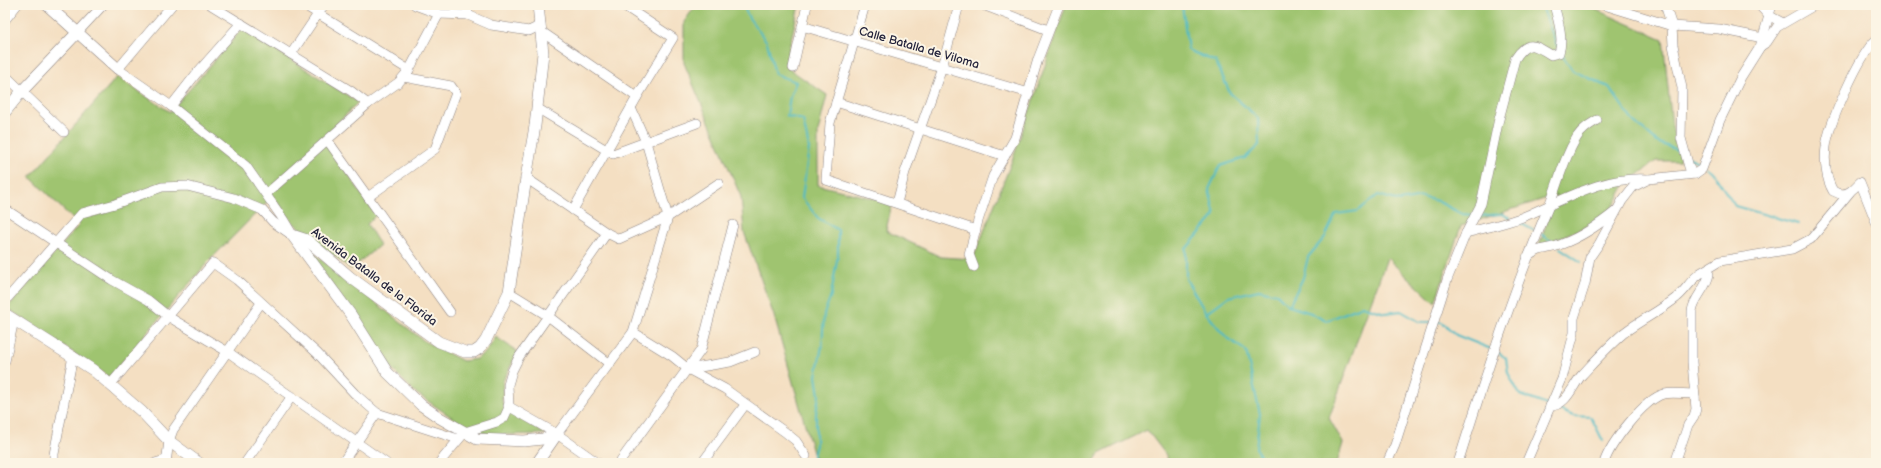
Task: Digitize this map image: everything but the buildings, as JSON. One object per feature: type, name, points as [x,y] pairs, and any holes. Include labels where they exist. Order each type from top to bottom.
[{"type":"street","points":[[5,20],[17,5]]},
{"type":"street","points":[[48,5],[118,69],[171,106],[246,166],[266,194],[292,236],[352,315],[387,372],[421,405],[440,418],[461,436]]},
{"type":"street","points":[[5,112],[22,91],[103,5]]},
{"type":"street","points":[[118,69],[172,5]]},
{"type":"street","points":[[212,5],[351,91],[368,104]]},
{"type":"street","points":[[304,5],[318,16],[406,73],[451,86],[456,93],[435,149],[368,197]]},
{"type":"street","points":[[291,54],[324,5]]},
{"type":"street","points":[[415,5],[439,14],[468,16],[492,25],[529,31],[537,27],[540,19]]},
{"type":"street","points":[[467,5],[468,16]]},
{"type":"street","name":"Avenida Batalla de la Florida","points":[[56,243],[82,213],[115,204],[162,187],[186,186],[201,188],[262,210],[273,222],[292,236],[307,240],[350,277],[439,342],[465,352],[474,352],[480,348],[486,340],[509,292],[537,108],[543,53],[538,5]]},
{"type":"street","points":[[573,210],[673,38],[622,5]]},
{"type":"street","points":[[793,68],[807,5]]},
{"type":"street","points":[[865,5],[830,123],[826,180],[976,230]]},
{"type":"street","points":[[897,203],[920,129],[942,67],[959,5]]},
{"type":"street","points":[[983,5],[1048,30]]},
{"type":"street","points":[[974,268],[969,254],[976,230],[994,176],[1015,138],[1048,30],[1059,5]]},
{"type":"street","points":[[1387,463],[1395,445],[1447,280],[1466,233],[1481,204],[1498,123],[1515,59],[1520,50],[1527,46],[1533,45],[1540,47],[1551,55],[1559,54],[1560,32],[1554,5]]},
{"type":"street","points":[[1604,5],[1672,26],[1719,29],[1762,43]]},
{"type":"street","points":[[1665,5],[1672,26],[1673,45],[1682,88],[1681,138],[1689,167],[1691,172],[1695,174]]},
{"type":"street","points":[[1759,5],[1768,15],[1783,23]]},
{"type":"street","points":[[1762,43],[1768,15],[1772,5]]},
{"type":"street","points":[[1466,233],[1516,220],[1605,182],[1632,178],[1649,179],[1695,174],[1702,170],[1720,120],[1742,77],[1762,43],[1783,23],[1815,5]]},
{"type":"street","points":[[266,194],[328,141],[368,104],[399,82],[406,73],[439,14]]},
{"type":"street","points":[[171,106],[196,74],[242,23]]},
{"type":"street","name":"Calle Batalla de Viloma","points":[[802,26],[1029,92]]},
{"type":"street","points":[[542,32],[638,97]]},
{"type":"street","points":[[1850,192],[1839,195],[1833,191],[1830,186],[1825,160],[1826,147],[1829,131],[1837,112],[1864,56],[1876,40]]},
{"type":"street","points":[[5,75],[64,132]]},
{"type":"street","points":[[836,102],[1005,156]]},
{"type":"street","points":[[537,108],[607,152],[613,154],[697,123]]},
{"type":"street","points":[[536,463],[633,332],[668,217],[646,142],[631,108]]},
{"type":"street","points":[[1458,463],[1526,258],[1549,205],[1560,172],[1582,130],[1598,120]]},
{"type":"street","points":[[328,141],[450,312]]},
{"type":"street","points":[[526,178],[607,233],[619,239],[668,217],[719,183]]},
{"type":"street","points":[[1526,463],[1562,379],[1574,333],[1574,318],[1585,284],[1590,257],[1599,244],[1628,192],[1649,179]]},
{"type":"street","points":[[1550,406],[1557,406],[1562,403],[1572,386],[1602,353],[1625,332],[1678,297],[1700,273],[1720,261],[1792,249],[1812,239],[1850,192],[1860,182],[1876,222]]},
{"type":"street","points":[[5,209],[112,280],[148,300],[169,317],[228,352],[386,463]]},
{"type":"street","points":[[1526,258],[1537,250],[1561,245],[1595,226],[1617,211]]},
{"type":"street","points":[[619,463],[701,350],[732,224]]},
{"type":"street","points":[[439,463],[461,436],[504,418],[508,406],[508,385],[519,357],[607,233]]},
{"type":"street","points":[[5,301],[56,243]]},
{"type":"street","points":[[110,385],[169,317],[213,263],[237,280],[317,353],[355,394],[377,413],[477,439],[524,441],[543,439],[557,434]]},
{"type":"street","points":[[1675,463],[1688,425],[1694,416],[1696,398],[1692,362],[1692,311],[1693,303],[1708,280],[1709,274],[1705,271],[1700,273]]},
{"type":"street","points":[[509,292],[548,316],[610,364]]},
{"type":"street","points":[[155,463],[165,462],[168,441],[173,430],[261,303]]},
{"type":"street","points":[[5,361],[10,317],[73,356],[142,412],[168,441],[199,463]]},
{"type":"street","points":[[633,332],[672,356],[688,369],[725,390],[785,432],[796,441],[806,456]]},
{"type":"street","points":[[688,369],[730,362],[755,352]]},
{"type":"street","points":[[54,463],[54,454],[73,356]]},
{"type":"street","points":[[1604,463],[1609,449],[1617,437],[1654,398],[1664,394],[1692,394],[1696,398]]},
{"type":"street","points":[[245,463],[292,396]]},
{"type":"street","points":[[702,463],[745,405]]},
{"type":"street","points":[[508,406],[557,434],[598,463]]},
{"type":"street","points":[[342,463],[377,413]]},
{"type":"green space","points":[[696,5],[799,5],[785,66],[827,95],[818,132],[818,185],[892,203],[886,231],[941,257],[973,259],[1013,158],[1066,5],[1585,5],[1663,39],[1672,126],[1680,161],[1656,161],[1625,185],[1607,218],[1539,246],[1556,195],[1461,226],[1435,303],[1387,258],[1329,418],[1343,443],[1337,463],[1167,463],[1166,455],[1147,430],[1099,454],[1093,463],[816,463],[774,316],[744,232],[741,197],[684,63],[684,22]]},
{"type":"green space","points":[[242,29],[358,102],[324,138],[376,215],[367,224],[380,245],[351,269],[292,222],[273,196],[208,262],[109,377],[7,308],[79,225],[30,177],[117,77],[170,112]]},
{"type":"green space","points":[[304,246],[424,341],[463,361],[476,359],[486,352],[496,337],[518,352],[503,381],[502,402],[515,415],[545,434],[490,435],[460,423],[416,393],[389,366]]},
{"type":"waterway","points":[[743,5],[749,18],[767,42],[775,74],[796,82],[790,96],[787,116],[803,120],[809,148],[802,198],[818,218],[838,230],[838,254],[831,295],[824,314],[822,346],[816,376],[819,395],[816,413],[816,445],[811,463]]},
{"type":"waterway","points":[[1182,5],[1188,50],[1216,62],[1230,93],[1258,118],[1259,145],[1245,158],[1220,166],[1209,189],[1215,215],[1186,249],[1186,279],[1206,313],[1226,337],[1246,351],[1260,414],[1256,448],[1266,463]]},
{"type":"waterway","points":[[1539,5],[1543,9],[1557,46]]},
{"type":"waterway","points":[[1562,55],[1573,71],[1609,87],[1632,120],[1657,142],[1682,152]]},
{"type":"waterway","points":[[1689,157],[1701,164]]},
{"type":"waterway","points":[[1706,168],[1713,173],[1735,206],[1798,224]]},
{"type":"waterway","points":[[1289,306],[1303,278],[1308,257],[1325,237],[1336,214],[1358,211],[1378,195],[1400,201],[1422,197],[1437,201],[1462,214],[1472,215]]},
{"type":"waterway","points":[[1478,216],[1502,214],[1510,218]]},
{"type":"waterway","points":[[1518,222],[1535,231]]},
{"type":"waterway","points":[[1541,234],[1554,243]]},
{"type":"waterway","points":[[1560,248],[1581,262]]},
{"type":"waterway","points":[[1206,313],[1228,297],[1259,290],[1277,294],[1289,306],[1311,313],[1326,321],[1362,306],[1385,313],[1401,311],[1420,322],[1431,322]]},
{"type":"waterway","points":[[1438,322],[1442,322],[1456,335],[1491,349]]},
{"type":"waterway","points":[[1497,352],[1506,358],[1508,373],[1520,395],[1547,405]]},
{"type":"waterway","points":[[1555,408],[1573,416],[1591,417],[1603,441]]}]
